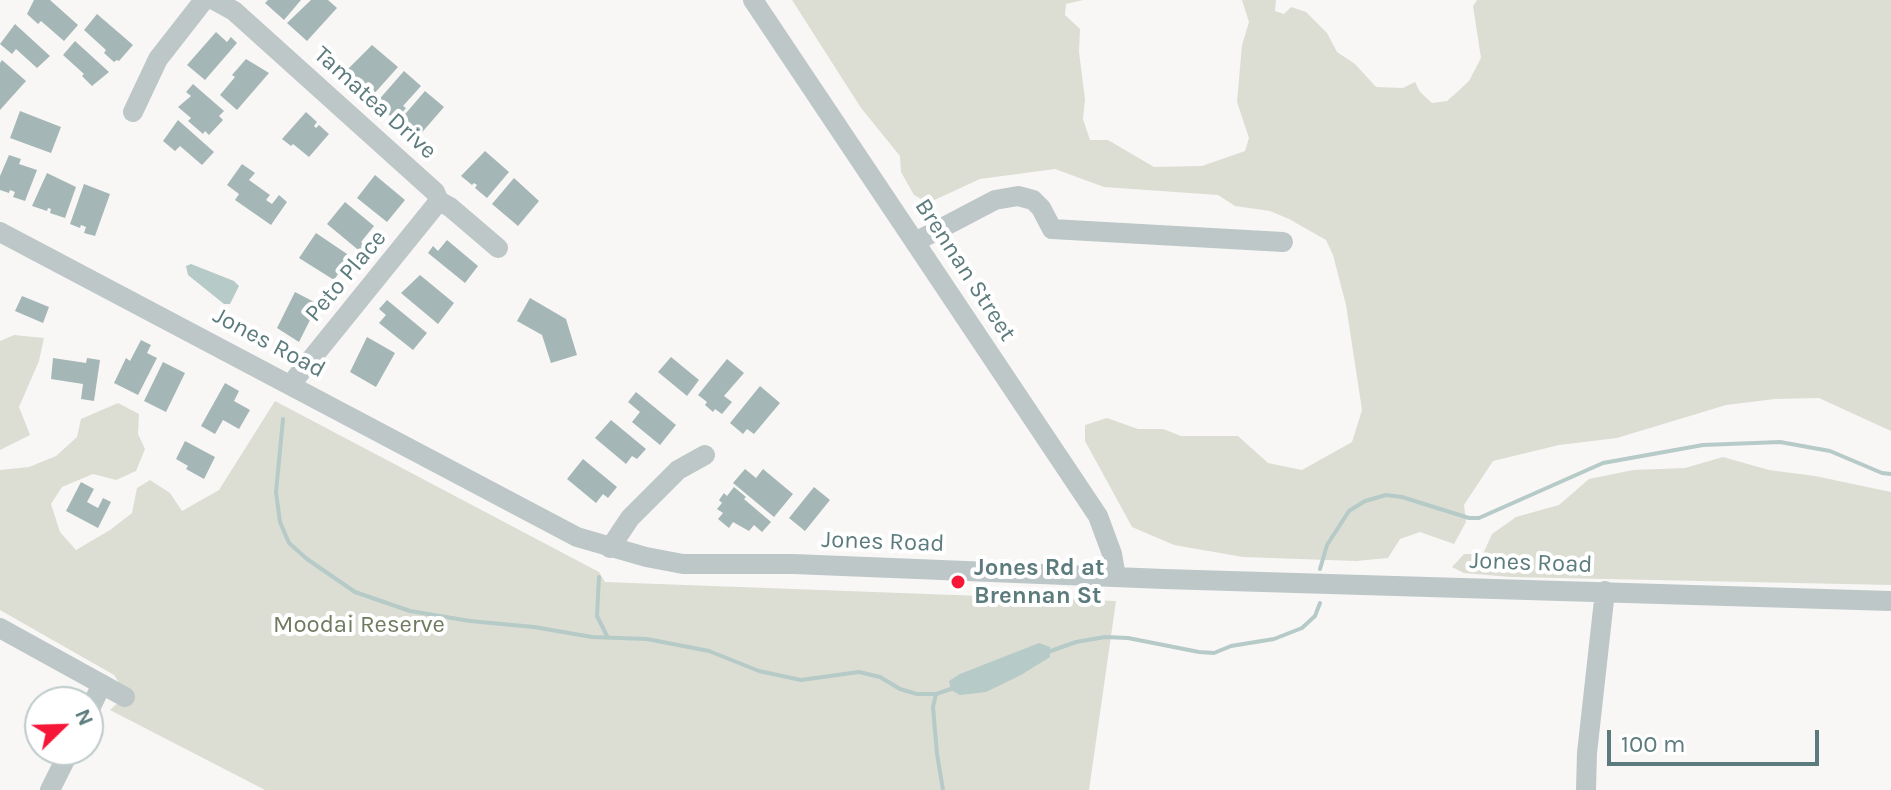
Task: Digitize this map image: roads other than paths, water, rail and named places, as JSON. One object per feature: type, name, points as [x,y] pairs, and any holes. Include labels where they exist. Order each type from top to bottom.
[{"type":"street","points":[[133,112],[158,59],[204,0]]},
{"type":"street","name":"Tamatea Drive","points":[[214,0],[246,22],[435,192],[439,201],[498,248]]},
{"type":"street","name":"Brennan Street","points":[[753,0],[1098,516],[1110,544],[1116,577]]},
{"type":"street","points":[[915,242],[995,200],[1018,196],[1033,200],[1052,229],[1283,242]]},
{"type":"street","name":"Peto Place","points":[[291,384],[439,201]]},
{"type":"street","name":"Jones Road","points":[[0,232],[577,537],[610,548],[683,564],[793,564],[1891,601]]},
{"type":"street","points":[[610,548],[630,518],[678,470],[705,455]]},
{"type":"street","points":[[1586,790],[1587,753],[1605,591]]},
{"type":"street","points":[[0,628],[125,697]]},
{"type":"street","points":[[50,790],[62,766]]},
{"type":"waterway","points":[[283,419],[276,492],[280,522],[289,543],[355,592],[410,611],[592,637],[647,639],[709,651],[759,671],[801,680],[859,672],[880,677],[900,689],[917,694],[936,694],[954,688]]},
{"type":"waterway","points":[[1320,569],[1327,545],[1349,511],[1365,501],[1386,495],[1469,518],[1479,518],[1603,463],[1703,445],[1780,442],[1830,451],[1891,474]]},
{"type":"waterway","points":[[599,577],[597,616],[607,636]]},
{"type":"waterway","points":[[1048,652],[1076,642],[1105,637],[1214,653],[1231,646],[1274,639],[1302,628],[1315,616],[1320,603]]},
{"type":"waterway","points":[[936,694],[933,707],[943,790]]},
{"type":"place","name":"Jones Rd at Brennan St","points":[[958,582]]},
{"type":"park label","name":"Moodai Reserve","points":[[359,625]]}]
